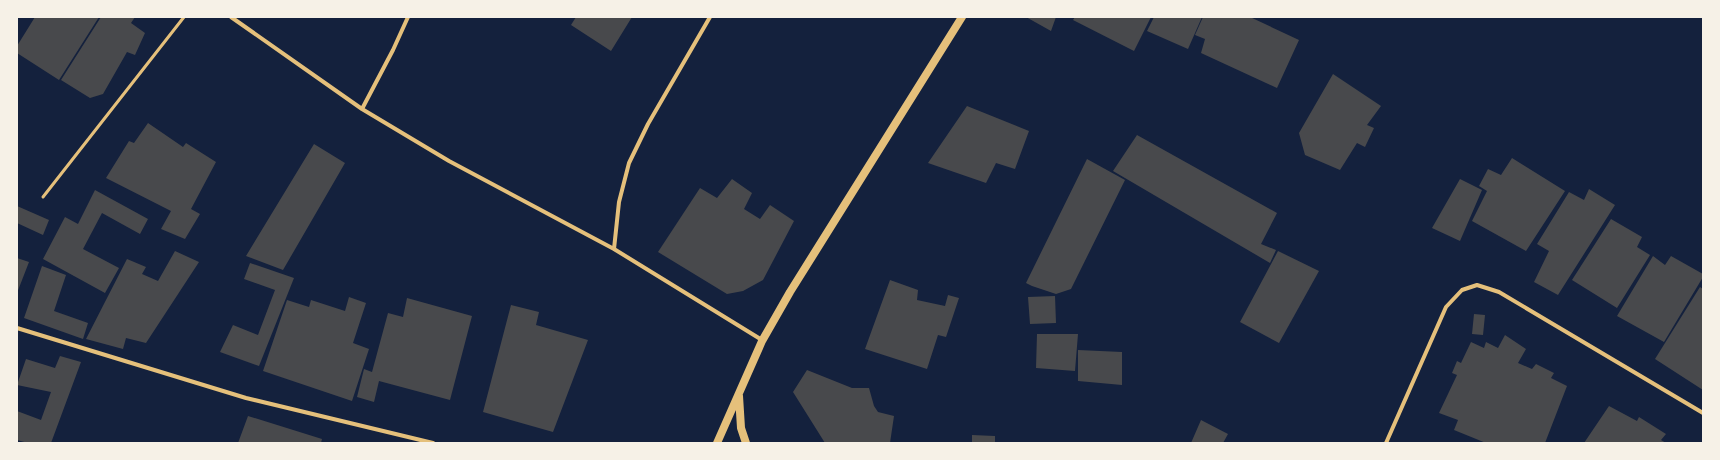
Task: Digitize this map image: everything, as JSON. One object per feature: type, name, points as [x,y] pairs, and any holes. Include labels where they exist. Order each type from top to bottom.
[{"type":"main road","points":[[717,443],[762,341],[790,292],[962,17]]},
{"type":"main road","points":[[739,394],[741,428],[746,443]]},
{"type":"street","points":[[231,17],[362,109],[449,161],[614,249],[762,341]]},
{"type":"street","points":[[362,109],[393,50],[408,17]]},
{"type":"street","points":[[614,249],[619,202],[629,164],[648,124],[710,17]]},
{"type":"street","points":[[1386,443],[1446,306],[1462,290],[1477,285],[1499,292],[1703,413]]},
{"type":"street","points":[[17,328],[246,398],[433,443]]},
{"type":"street","points":[[404,443],[406,437]]},
{"type":"lane","points":[[43,197],[184,17]]},
{"type":"building","points":[[35,17],[99,17],[59,80],[17,53],[17,46]]},
{"type":"building","points":[[101,17],[135,17],[131,23],[145,33],[135,55],[127,52],[103,94],[90,98],[61,80]]},
{"type":"building","points":[[576,17],[632,17],[611,51],[571,25]]},
{"type":"building","points":[[1026,17],[1056,17],[1051,31]]},
{"type":"building","points":[[1075,17],[1151,17],[1134,51],[1073,20]]},
{"type":"building","points":[[1154,17],[1202,17],[1188,49],[1147,31]]},
{"type":"building","points":[[1203,17],[1250,17],[1299,40],[1277,88],[1201,53],[1205,39],[1195,35]]},
{"type":"building","points":[[1333,74],[1381,106],[1367,125],[1374,128],[1365,147],[1357,143],[1340,170],[1305,155],[1299,133]]},
{"type":"building","points":[[967,106],[1029,131],[1015,169],[996,163],[986,183],[928,163]]},
{"type":"building","points":[[148,123],[183,147],[186,143],[216,162],[191,209],[200,214],[185,239],[161,229],[171,211],[106,178],[129,141],[134,143]]},
{"type":"building","points":[[1137,135],[1277,213],[1261,244],[1276,250],[1270,263],[1113,171]]},
{"type":"building","points":[[314,144],[345,163],[283,270],[246,256]]},
{"type":"building","points":[[1512,158],[1565,191],[1526,251],[1472,221],[1487,191],[1479,186],[1488,169],[1501,175]]},
{"type":"building","points":[[1087,159],[1125,180],[1071,289],[1056,294],[1026,283]]},
{"type":"building","points":[[732,179],[752,193],[744,209],[760,219],[770,205],[794,221],[763,280],[743,291],[727,294],[658,252],[700,188],[717,198]]},
{"type":"building","points":[[1460,179],[1482,190],[1460,241],[1432,228]]},
{"type":"building","points":[[1589,189],[1615,205],[1558,295],[1534,282],[1549,251],[1537,244],[1569,192],[1584,200]]},
{"type":"building","points":[[95,190],[148,219],[140,234],[102,213],[83,249],[119,268],[105,293],[43,259],[65,217],[78,224]]},
{"type":"building","points":[[17,206],[49,220],[43,235],[17,223]]},
{"type":"building","points":[[1611,219],[1642,237],[1637,247],[1650,255],[1617,308],[1572,280]]},
{"type":"building","points":[[175,251],[199,262],[146,343],[126,338],[123,349],[86,339],[127,259],[146,267],[142,274],[158,281]]},
{"type":"building","points":[[1278,251],[1319,271],[1279,343],[1240,322]]},
{"type":"building","points":[[1653,256],[1665,265],[1671,256],[1703,274],[1703,277],[1664,342],[1617,316]]},
{"type":"building","points":[[17,258],[29,262],[17,293]]},
{"type":"building","points":[[250,263],[294,278],[259,366],[220,352],[233,325],[258,335],[275,290],[244,279]]},
{"type":"building","points":[[42,266],[66,275],[54,311],[88,323],[83,339],[24,318]]},
{"type":"building","points":[[890,280],[918,290],[917,300],[945,306],[948,295],[959,298],[946,337],[938,335],[927,369],[865,349]]},
{"type":"building","points":[[1700,287],[1703,289],[1703,390],[1655,359]]},
{"type":"building","points":[[1055,296],[1056,323],[1030,324],[1028,297]]},
{"type":"building","points":[[349,297],[366,303],[353,343],[369,349],[352,401],[263,371],[287,300],[309,307],[311,300],[345,311]]},
{"type":"building","points":[[407,298],[472,316],[450,400],[379,381],[374,402],[357,397],[364,369],[372,372],[388,313],[403,317]]},
{"type":"building","points":[[511,305],[539,312],[536,325],[588,340],[553,432],[483,412]]},
{"type":"building","points":[[1474,314],[1485,315],[1483,335],[1472,334]]},
{"type":"building","points":[[1037,334],[1078,334],[1075,371],[1036,368]]},
{"type":"building","points":[[1505,335],[1526,349],[1518,363],[1532,369],[1536,364],[1554,373],[1551,378],[1567,386],[1545,443],[1486,443],[1454,430],[1458,420],[1439,413],[1457,375],[1452,373],[1457,361],[1461,363],[1471,342],[1484,348],[1486,342],[1498,348]]},
{"type":"building","points":[[1078,350],[1122,352],[1122,385],[1078,381]]},
{"type":"building","points":[[60,356],[81,362],[51,443],[28,443],[17,440],[17,411],[41,420],[51,392],[17,385],[26,359],[55,368]]},
{"type":"building","points":[[807,370],[852,388],[869,388],[874,406],[878,412],[894,416],[890,443],[825,443],[793,392]]},
{"type":"building","points":[[1609,406],[1637,421],[1639,417],[1666,434],[1661,440],[1666,443],[1584,443]]},
{"type":"building","points":[[248,416],[322,439],[321,443],[238,443]]},
{"type":"building","points":[[1201,420],[1228,434],[1223,443],[1191,443]]},
{"type":"building","points":[[972,435],[995,436],[995,443],[972,443]]}]
